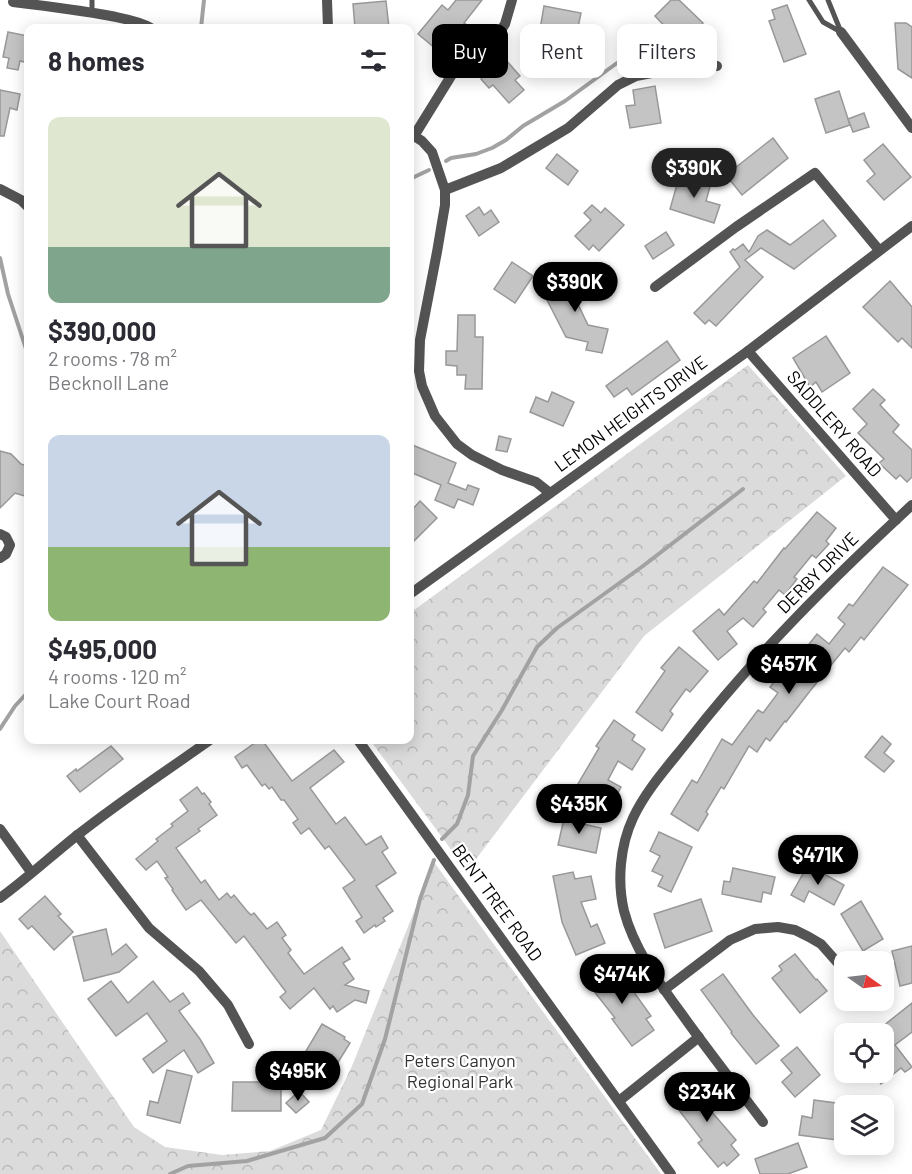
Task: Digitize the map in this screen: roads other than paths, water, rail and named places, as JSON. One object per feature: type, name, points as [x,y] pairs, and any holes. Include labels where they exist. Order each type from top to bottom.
[{"type":"street","points":[[327,0],[328,24]]},
{"type":"street","points":[[414,133],[456,68],[496,38],[505,24],[512,0]]},
{"type":"street","points":[[13,2],[92,12],[142,24]]},
{"type":"street","points":[[841,32],[912,128]]},
{"type":"street","points":[[445,190],[501,168],[568,128],[618,85],[632,78]]},
{"type":"street","name":"LEMON HEIGHTS DRIVE","points":[[414,137],[422,141],[432,152],[445,190],[445,206],[420,340],[419,371],[422,386],[435,416],[457,444],[472,455],[502,470],[536,482],[550,493],[748,351],[912,226]]},
{"type":"street","points":[[655,286],[815,173],[879,250]]},
{"type":"street","points":[[0,189],[24,204]]},
{"type":"street","name":"SADDLERY ROAD","points":[[748,351],[896,520]]},
{"type":"street","points":[[414,591],[550,493]]},
{"type":"street","name":"DERBY DRIVE","points":[[763,1122],[664,990],[630,931],[620,887],[620,867],[624,843],[642,801],[681,749],[748,669],[816,597],[912,505]]},
{"type":"street","points":[[0,534],[6,537],[10,545],[6,554],[0,558]]},
{"type":"street","points":[[0,898],[77,835],[204,744]]},
{"type":"street","name":"BENT TREE ROAD","points":[[361,744],[671,1174]]},
{"type":"street","points":[[0,829],[31,872]]},
{"type":"street","points":[[77,835],[148,928],[199,971],[228,1005],[249,1044]]},
{"type":"street","points":[[664,990],[730,940],[755,929],[778,927],[795,930],[820,944],[834,959]]},
{"type":"street","points":[[619,1101],[699,1037]]},
{"type":"lane","points":[[92,0],[92,12]]},
{"type":"lane","points":[[809,0],[823,22],[841,32]]},
{"type":"lane","points":[[828,0],[841,32]]},
{"type":"waterway","points":[[201,24],[204,0]]},
{"type":"waterway","points":[[446,161],[476,154],[506,140],[523,126],[565,101],[617,63]]},
{"type":"waterway","points":[[414,177],[429,170]]},
{"type":"waterway","points":[[0,258],[8,294],[24,343]]},
{"type":"waterway","points":[[442,839],[457,824],[468,795],[473,756],[537,647],[557,628],[643,566],[743,489]]},
{"type":"waterway","points":[[0,729],[24,696]]},
{"type":"waterway","points":[[170,1174],[188,1166],[247,1161],[325,1138],[362,1104],[385,1039],[420,899],[434,860]]},
{"type":"park label","name":"Peters Canyon Regional Park","points":[[460,1071]]}]
